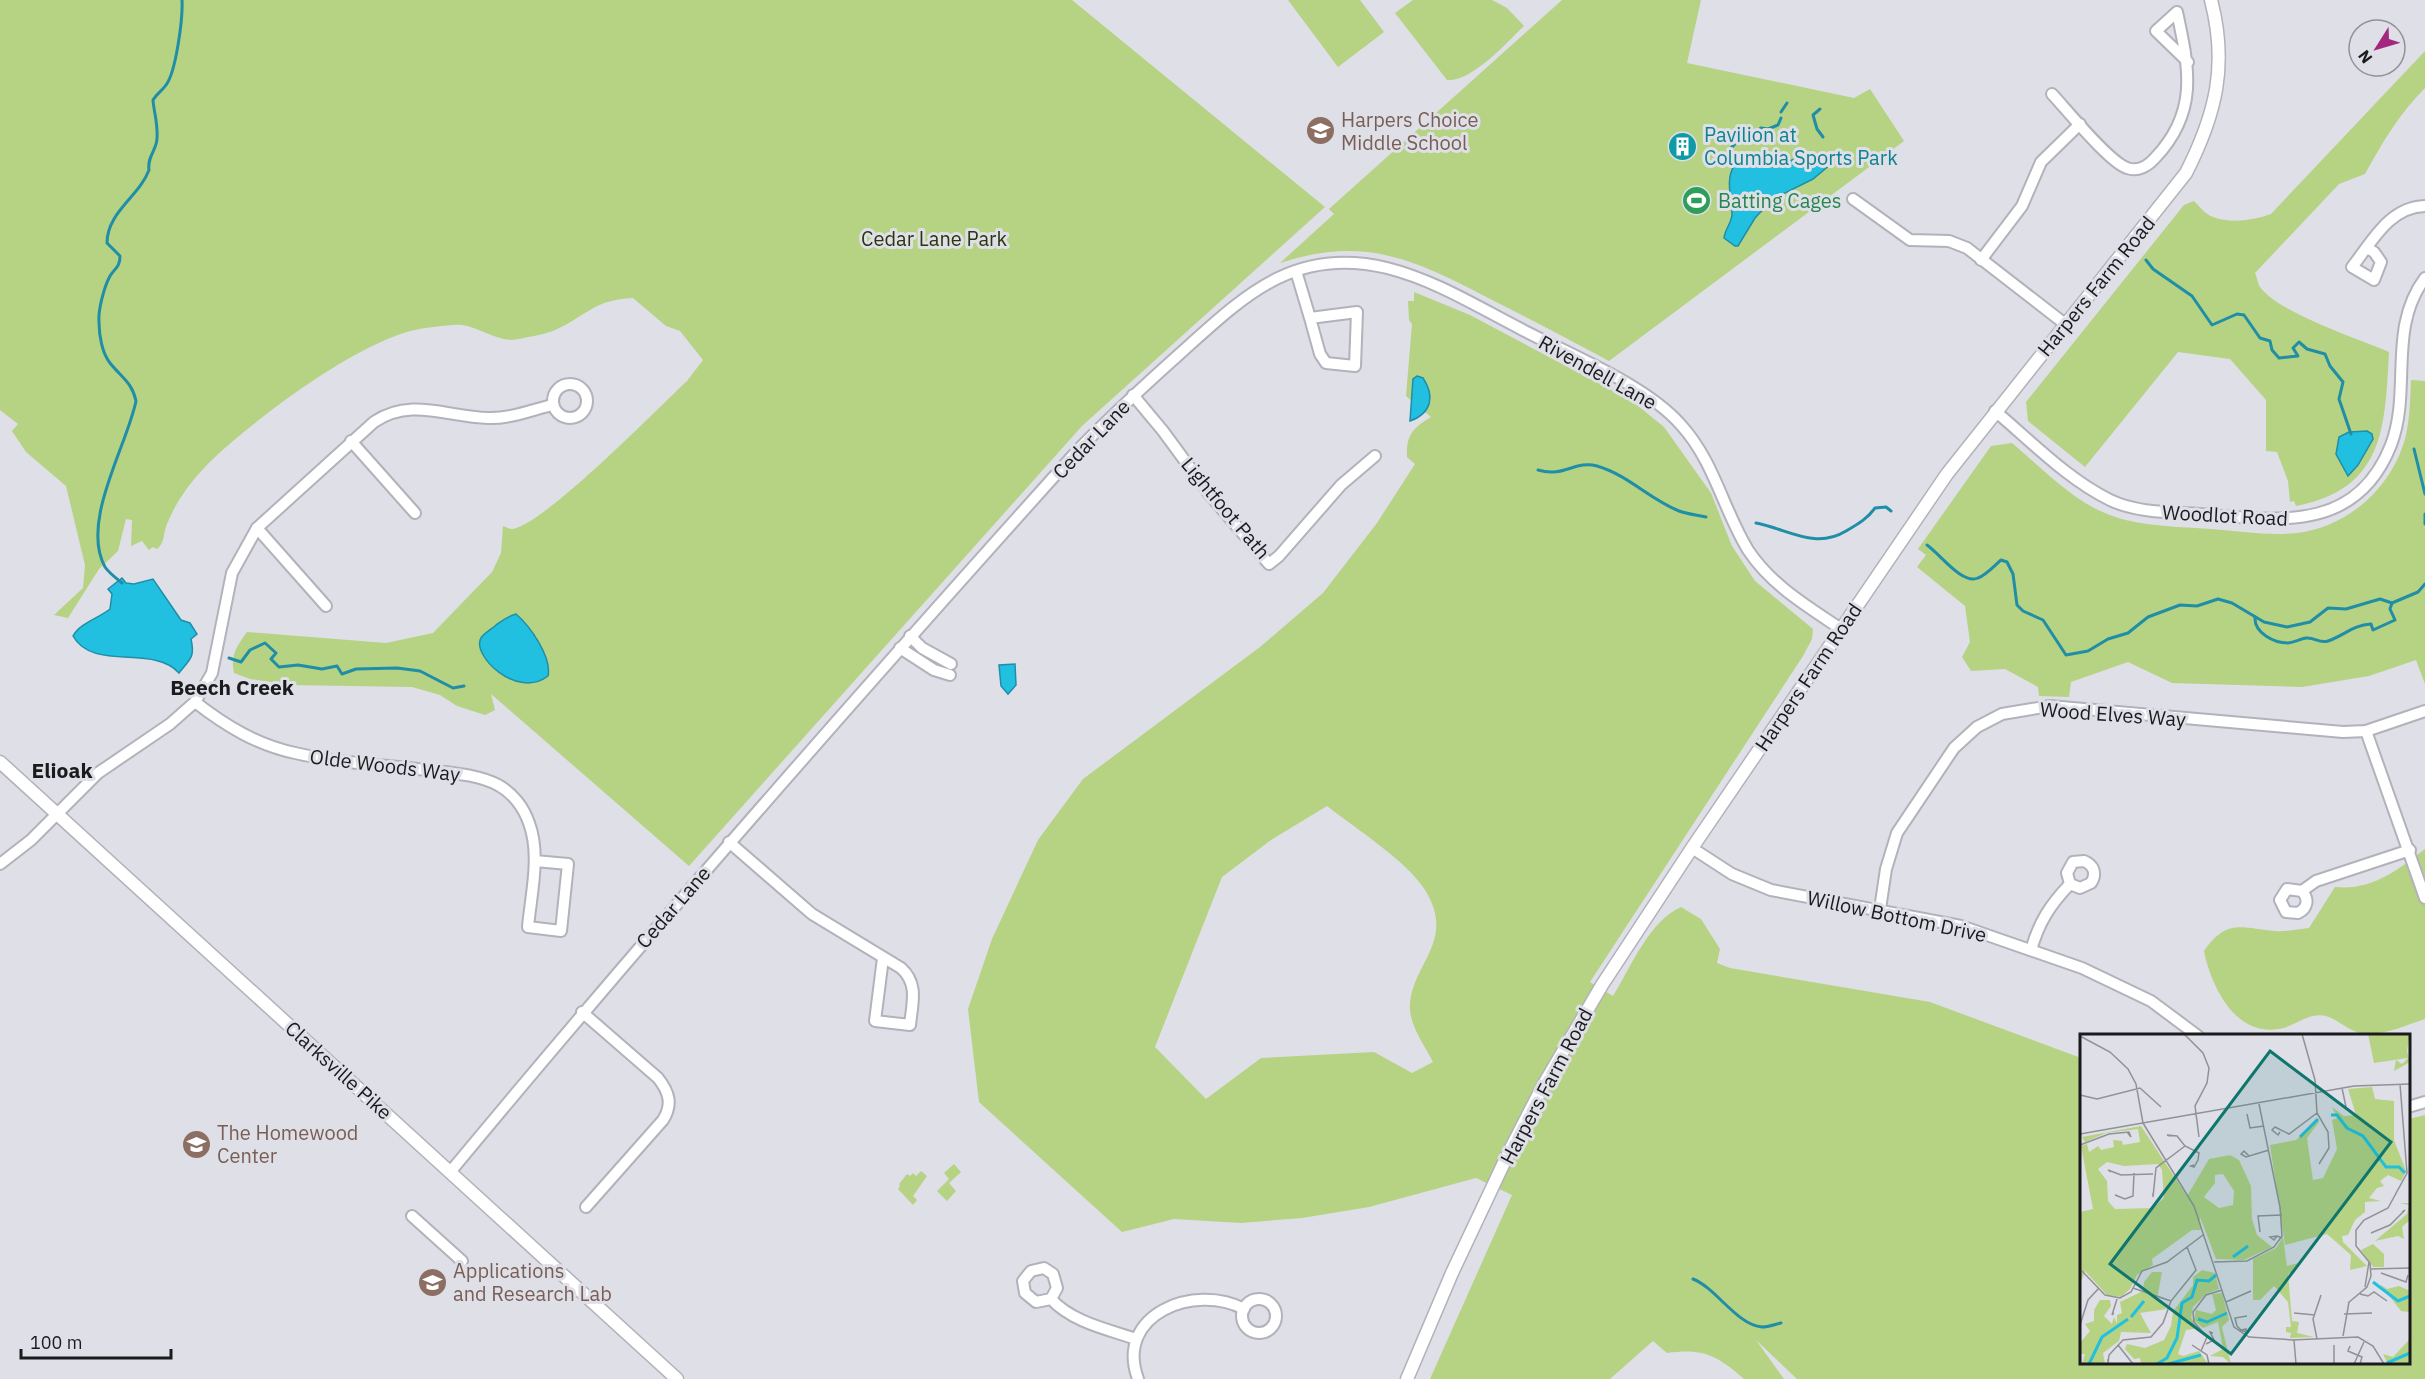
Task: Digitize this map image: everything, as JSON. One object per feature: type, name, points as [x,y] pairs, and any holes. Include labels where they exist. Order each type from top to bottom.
[{"type":"main road","name":"Harpers Farm Road","points":[[1407,1379],[1452,1273],[1544,1084],[1602,985],[1692,848],[1947,474],[2186,172],[2207,130],[2217,93],[2218,36],[2211,0]]},
{"type":"main road","name":"Clarksville Pike","points":[[0,762],[677,1379]]},
{"type":"street","points":[[2052,94],[2118,163],[2136,170],[2144,167],[2160,154],[2185,109],[2189,91],[2188,62]]},
{"type":"street","points":[[1981,260],[2022,206],[2041,162],[2080,124]]},
{"type":"street","points":[[1853,199],[1910,240],[1959,243],[2065,324]]},
{"type":"street","points":[[2367,248],[2399,212],[2406,208],[2425,206]]},
{"type":"street","name":"Rivendell Lane","points":[[1296,271],[1327,264],[1356,263],[1404,273],[1449,291],[1654,401],[1693,439],[1715,479],[1741,538],[1760,566],[1782,588],[1841,629]]},
{"type":"street","points":[[1296,271],[1320,354],[1331,366],[1355,366],[1357,312],[1310,318]]},
{"type":"street","name":"Cedar Lane","points":[[451,1171],[582,1012],[729,842],[1077,451],[1133,395],[1249,293],[1266,283],[1296,271]]},
{"type":"street","name":"Woodlot Road","points":[[1995,411],[2096,493],[2129,507],[2275,520],[2309,517],[2328,511],[2357,494],[2384,461],[2392,444],[2396,425],[2404,321],[2410,303],[2425,278]]},
{"type":"street","name":"Lightfoot Path","points":[[1133,395],[1163,431],[1210,495],[1269,564],[1279,556],[1341,485],[1375,456]]},
{"type":"street","points":[[0,864],[31,840],[98,773],[170,724],[195,702],[212,673],[232,573],[257,528],[351,441],[383,416],[409,408],[490,418],[552,405]]},
{"type":"street","points":[[351,441],[415,513]]},
{"type":"street","points":[[257,528],[326,606]]},
{"type":"street","points":[[900,648],[934,670],[950,669],[910,636]]},
{"type":"street","name":"Olde Woods Way","points":[[195,702],[241,734],[296,753],[470,776],[493,783],[512,795],[522,808],[533,837],[535,861],[528,927],[561,931],[568,864],[535,861]]},
{"type":"street","name":"Wood Elves Way","points":[[1880,909],[1886,869],[1903,825],[1954,748],[1977,727],[2002,714],[2014,710],[2050,706],[2326,732],[2366,731],[2425,711]]},
{"type":"street","points":[[2366,731],[2410,850],[2425,898]]},
{"type":"street","points":[[729,842],[812,914],[902,968],[912,981],[910,1025],[875,1021],[883,958]]},
{"type":"street","name":"Willow Bottom Drive","points":[[1692,848],[1750,883],[1771,890],[1961,926],[2102,976],[2151,1000],[2197,1034]]},
{"type":"street","points":[[2302,891],[2316,881],[2410,850]]},
{"type":"street","points":[[2031,950],[2042,918],[2070,884]]},
{"type":"street","points":[[582,1012],[658,1078],[667,1089],[669,1100],[668,1111],[663,1120],[586,1207]]},
{"type":"street","points":[[2410,1107],[2425,1102]]},
{"type":"street","points":[[412,1216],[462,1261]]},
{"type":"street","points":[[1051,1299],[1071,1316],[1136,1339]]},
{"type":"street","points":[[1138,1379],[1134,1363],[1136,1339],[1150,1320],[1178,1303],[1220,1300],[1244,1309]]},
{"type":"green space","name":"Cedar Lane Park","points":[[0,0],[1072,0],[1325,207],[1082,426],[689,866],[491,694],[495,710],[485,715],[457,706],[440,695],[412,687],[290,685],[250,679],[234,673],[233,667],[235,651],[247,632],[386,643],[433,633],[492,572],[501,553],[503,526],[512,529],[527,523],[573,488],[687,381],[703,360],[680,331],[666,326],[633,298],[599,305],[555,330],[519,339],[504,339],[462,325],[449,325],[402,334],[374,345],[285,400],[207,465],[176,506],[157,549],[153,547],[149,550],[142,541],[131,546],[132,520],[126,519],[118,551],[99,569],[68,618],[54,615],[83,588],[85,565],[66,486],[26,452],[12,431],[18,424],[0,410]]},
{"type":"green space","points":[[1288,0],[1360,0],[1384,32],[1338,67]]},
{"type":"green space","points":[[1413,0],[1492,0],[1507,8],[1524,26],[1478,68],[1457,79],[1447,80],[1395,13]]},
{"type":"green space","points":[[1562,0],[1701,0],[1687,63],[1854,98],[1870,89],[1904,141],[1609,361],[1417,264],[1367,252],[1340,251],[1280,263],[1334,214],[1329,209]]},
{"type":"green space","points":[[2425,51],[2425,88],[2392,129],[2365,174],[2339,184],[2255,273],[2260,287],[2284,306],[2301,316],[2389,352],[2381,429],[2374,450],[2363,469],[2348,485],[2325,498],[2296,506],[2294,501],[2290,502],[2288,481],[2277,452],[2266,451],[2266,400],[2230,359],[2178,352],[2085,467],[2028,421],[2026,402],[2184,205],[2194,201],[2210,216],[2235,221],[2271,214],[2399,78],[2407,78],[2407,70]]},
{"type":"green space","points":[[1414,292],[1470,315],[1632,401],[1664,427],[1711,493],[1732,546],[1755,581],[1813,629],[1812,639],[1803,656],[1590,982],[1613,996],[1650,934],[1659,923],[1681,907],[1701,919],[1720,949],[1717,963],[1730,968],[1930,1002],[2080,1058],[2080,1364],[2410,1364],[2410,1119],[2425,1115],[2425,1379],[1797,1379],[1756,1340],[1784,1379],[1744,1379],[1726,1364],[1709,1355],[1690,1352],[1667,1353],[1653,1341],[1610,1379],[1430,1379],[1512,1195],[1476,1178],[1369,1207],[1302,1218],[1241,1223],[1174,1219],[1122,1232],[979,1102],[968,1009],[992,939],[1038,840],[1083,779],[1260,647],[1323,593],[1377,523],[1415,464],[1407,457],[1409,438],[1415,429],[1431,417],[1406,396],[1412,324],[1409,320],[1408,301],[1414,301]],"holes":[[[1327,806],[1380,845],[1417,879],[1433,908],[1436,923],[1435,937],[1413,988],[1410,1003],[1411,1019],[1433,1062],[1412,1073],[1374,1052],[1261,1058],[1206,1099],[1155,1047],[1222,877],[1271,840]]]},
{"type":"green space","points":[[2411,380],[2425,381],[2425,684],[2416,660],[2369,676],[2302,687],[2172,683],[2128,662],[2071,682],[2069,697],[2039,696],[2038,687],[2005,669],[1971,671],[1962,657],[1970,642],[1965,606],[1917,567],[1926,555],[1918,549],[1991,446],[2012,443],[2072,494],[2094,508],[2122,519],[2166,526],[2276,534],[2297,533],[2333,523],[2350,514],[2365,502],[2389,474],[2405,439]]},
{"type":"green space","points":[[2425,849],[2425,1019],[2390,1031],[2371,1034],[2354,1031],[2330,1017],[2319,1015],[2284,1028],[2263,1029],[2249,1025],[2228,1006],[2212,979],[2204,951],[2220,934],[2228,929],[2244,927],[2279,931],[2309,928],[2335,887],[2360,886],[2372,882],[2394,871]]},
{"type":"green space","points":[[954,1164],[961,1172],[949,1183],[956,1191],[947,1201],[937,1191],[949,1179],[944,1173]]},
{"type":"green space","points":[[921,1171],[927,1176],[913,1196],[917,1200],[913,1205],[898,1189],[899,1184],[907,1174],[910,1176],[913,1173],[916,1176]]},
{"type":"water","points":[[1795,159],[1827,160],[1831,164],[1813,179],[1773,199],[1755,218],[1738,246],[1724,238],[1732,215],[1729,183],[1734,166],[1770,167]]},
{"type":"water","points":[[1417,376],[1423,378],[1430,397],[1427,409],[1410,421],[1413,379]]},
{"type":"water","points":[[2367,431],[2372,434],[2373,439],[2358,465],[2348,476],[2336,454],[2339,437],[2349,432]]},
{"type":"water","points":[[122,578],[126,583],[134,584],[153,579],[181,620],[190,623],[197,634],[191,639],[191,657],[179,673],[155,660],[94,653],[82,647],[73,636],[85,624],[110,609],[112,594],[108,589]]},
{"type":"water","points":[[516,614],[533,634],[547,660],[548,676],[536,682],[523,683],[499,672],[490,664],[480,645],[484,634],[503,620]]},
{"type":"water","points":[[1015,664],[1016,685],[1008,694],[1001,686],[999,665]]},
{"type":"waterway","points":[[122,583],[105,567],[99,549],[98,528],[101,507],[136,401],[129,384],[105,354],[101,344],[99,311],[110,276],[120,260],[120,256],[107,243],[108,232],[118,213],[144,180],[157,142],[153,100],[166,85],[173,69],[180,31],[182,0]]},
{"type":"waterway","points":[[1781,112],[1787,103]]},
{"type":"waterway","points":[[1820,109],[1813,115],[1817,129],[1823,137]]},
{"type":"waterway","points":[[1730,149],[1741,138],[1744,131],[1750,130],[1755,133],[1761,128],[1768,129],[1778,125],[1781,118]]},
{"type":"waterway","points":[[2146,260],[2153,269],[2192,296],[2212,325],[2237,314],[2244,315],[2260,338],[2270,341],[2272,350],[2279,358],[2298,356],[2293,348],[2299,342],[2307,349],[2325,354],[2330,366],[2343,382],[2339,399],[2351,434]]},
{"type":"waterway","points":[[2414,449],[2425,494]]},
{"type":"waterway","points":[[1538,470],[1555,472],[1582,465],[1597,466],[1619,475],[1668,506],[1682,512],[1706,517]]},
{"type":"waterway","points":[[1756,523],[1801,536],[1823,539],[1850,528],[1875,508],[1886,507],[1891,511]]},
{"type":"waterway","points":[[2425,514],[2425,524]]},
{"type":"waterway","points":[[1927,545],[1951,568],[1972,579],[1984,575],[2001,560],[2007,562],[2013,574],[2017,605],[2023,611],[2043,620],[2066,655],[2088,651],[2108,639],[2128,633],[2148,617],[2180,605],[2197,606],[2218,599],[2232,603],[2264,622],[2287,627],[2310,622],[2328,608],[2346,609],[2380,599],[2392,603],[2418,592],[2425,584]]},
{"type":"waterway","points":[[2255,617],[2261,632],[2277,641],[2288,643],[2309,638],[2325,642],[2359,626],[2371,624],[2373,630],[2395,620],[2390,609],[2392,603]]},
{"type":"waterway","points":[[229,658],[241,662],[250,650],[265,643],[276,653],[271,659],[279,667],[298,665],[322,669],[337,666],[342,674],[356,669],[397,668],[420,671],[453,688],[464,686]]},
{"type":"waterway","points":[[1693,1279],[1753,1325],[1764,1327],[1781,1323]]},
{"type":"place","name":"Harpers Choice Middle School","points":[[1320,131]]},
{"type":"place","name":"Pavilion at Columbia Sports Park","points":[[1683,146]]},
{"type":"place","name":"Batting Cages","points":[[1697,200]]},
{"type":"place","name":"The Homewood Center","points":[[196,1144]]},
{"type":"place","name":"Applications and Research Lab","points":[[432,1282]]},
{"type":"district","name":"Beech Creek","points":[[232,687]]},
{"type":"district","name":"Elioak","points":[[62,770]]}]
